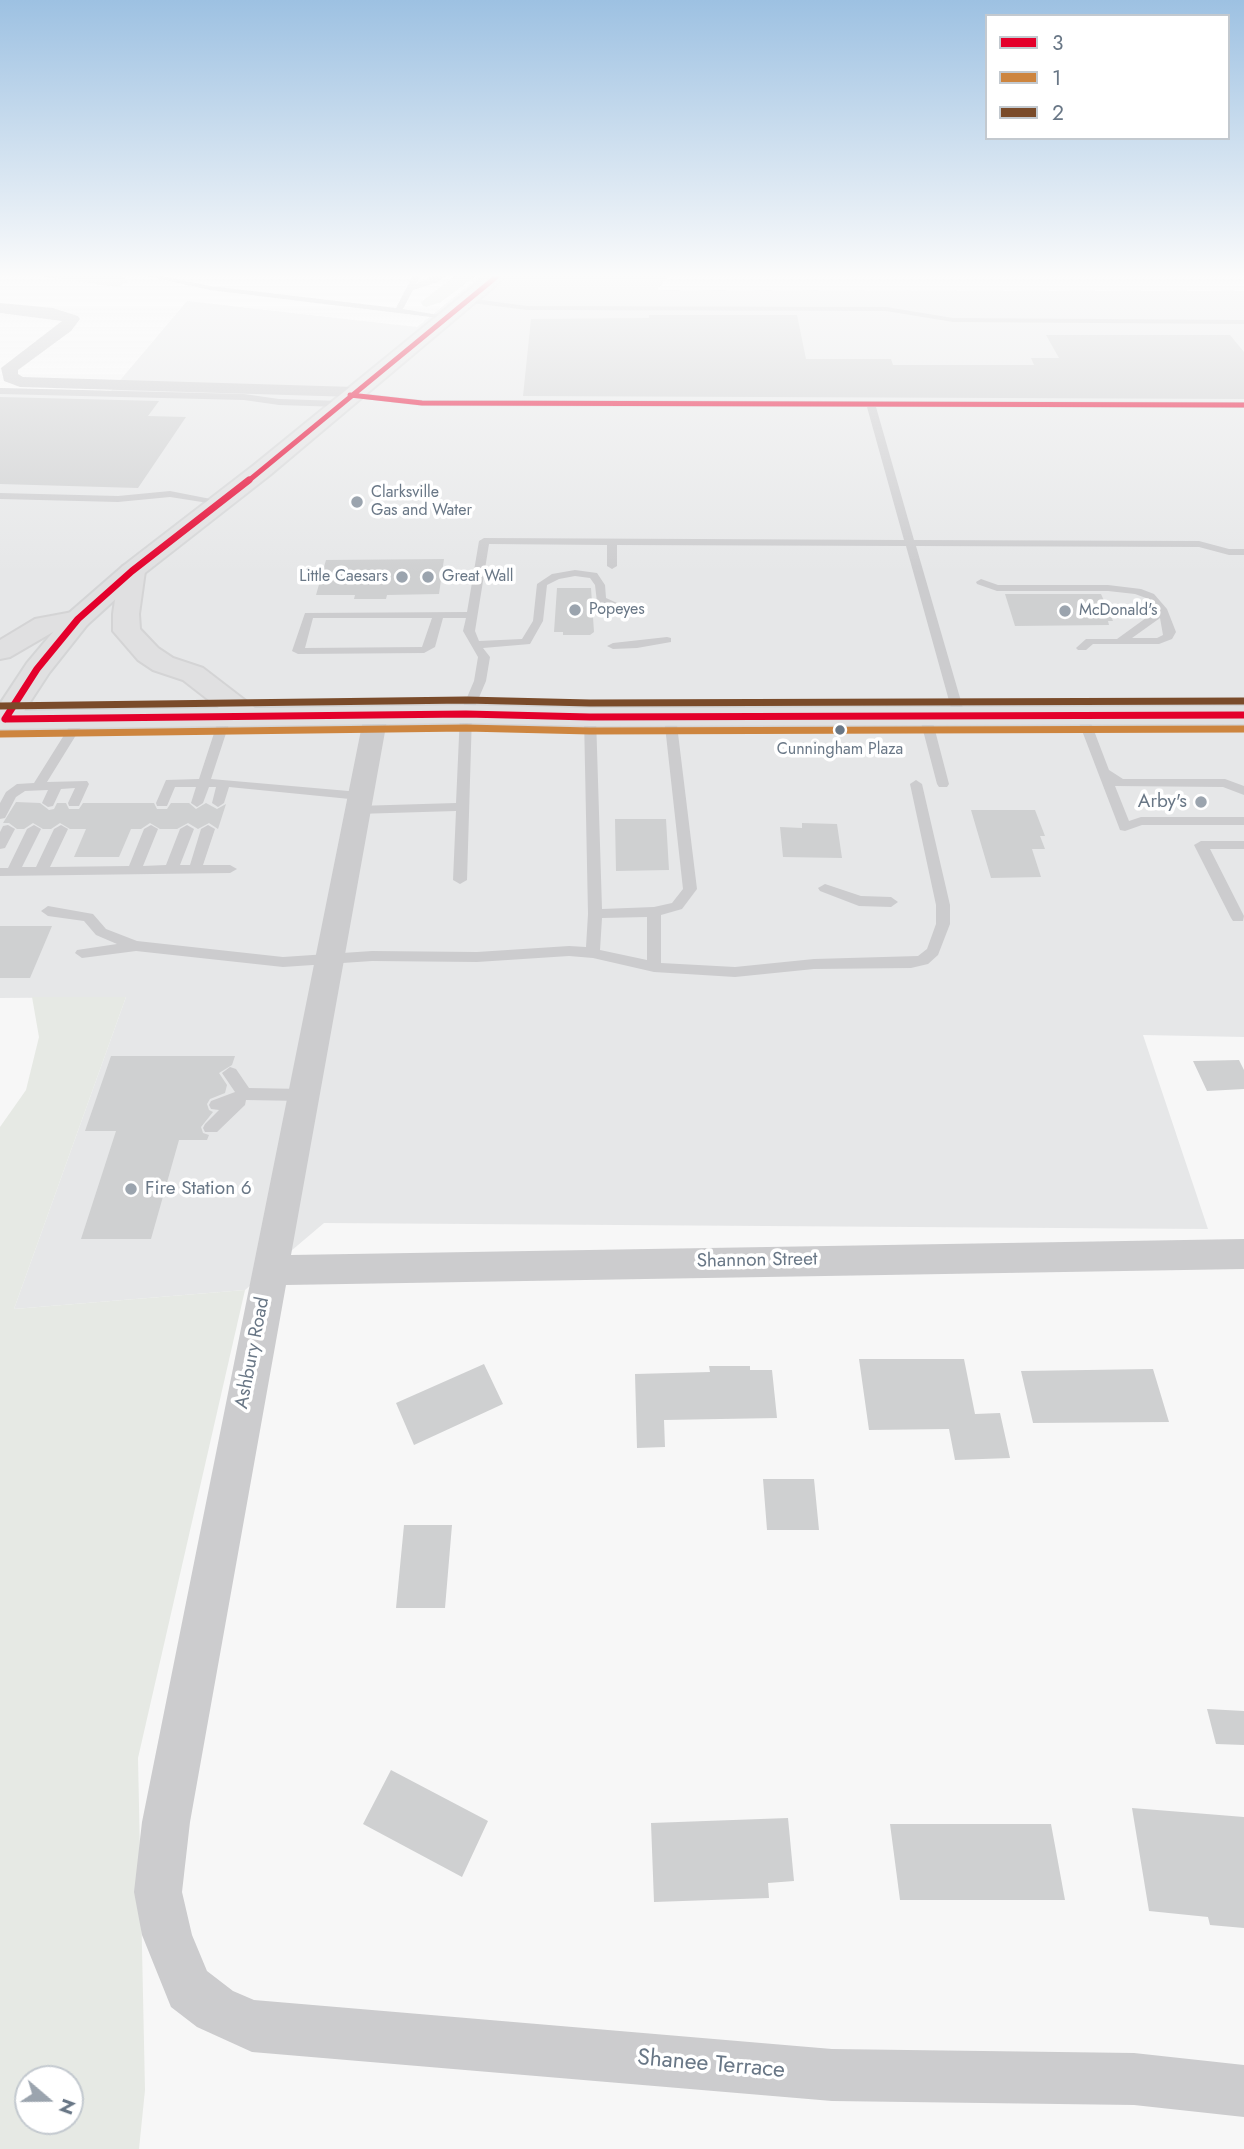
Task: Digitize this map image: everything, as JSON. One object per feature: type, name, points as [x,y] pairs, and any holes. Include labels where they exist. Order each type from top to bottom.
[{"type":"main road","points":[[2,720],[43,661],[78,619],[132,571],[221,502],[377,373]]},
{"type":"main road","points":[[132,571],[126,614],[127,631],[148,654],[163,664],[193,674],[238,718]]},
{"type":"main road","points":[[0,651],[45,625],[78,619]]},
{"type":"main road","points":[[2,720],[467,714],[590,717],[1244,715]]},
{"type":"street","points":[[10,373],[10,377],[20,382],[348,397]]},
{"type":"street","name":"Ashbury Road","points":[[189,1989],[167,1935],[158,1892],[179,1743],[376,715]]},
{"type":"street","name":"Shannon Street","points":[[269,1270],[1244,1254]]},
{"type":"street","name":"Shanee Terrace","points":[[189,1989],[215,2009],[252,2026],[832,2075],[1134,2079],[1244,2091]]},
{"type":"lane","points":[[0,391],[244,397],[279,402],[348,397],[422,403],[1244,405]]},
{"type":"lane","points":[[871,404],[959,715]]},
{"type":"lane","points":[[0,496],[118,499],[170,494],[221,502]]},
{"type":"lane","points":[[460,880],[467,714],[480,681],[484,657],[469,631],[484,541],[1199,544],[1242,555]]},
{"type":"lane","points":[[612,542],[612,566]]},
{"type":"lane","points":[[475,645],[526,642],[538,621],[541,589],[548,579],[564,574],[593,575],[600,585],[600,600],[612,603]]},
{"type":"lane","points":[[981,582],[997,589],[1128,590],[1150,596],[1163,611],[1170,632],[1164,639],[1090,641],[1082,648]]},
{"type":"lane","points":[[1119,642],[1163,611]]},
{"type":"lane","points":[[439,615],[429,647],[424,650],[298,651],[309,615],[439,615],[472,615]]},
{"type":"lane","points":[[612,646],[667,640]]},
{"type":"lane","points":[[925,715],[943,784]]},
{"type":"lane","points":[[1082,715],[1125,827],[1141,821],[1244,821]]},
{"type":"lane","points":[[590,717],[596,914],[593,953]]},
{"type":"lane","points":[[596,914],[654,912],[677,906],[690,889],[670,717]]},
{"type":"lane","points":[[197,803],[238,718]]},
{"type":"lane","points":[[23,803],[80,719]]},
{"type":"lane","points":[[1104,772],[1120,783],[1225,783],[1244,792]]},
{"type":"lane","points":[[162,803],[170,783],[224,783],[359,803],[463,807]]},
{"type":"lane","points":[[218,803],[224,783]]},
{"type":"lane","points":[[48,803],[57,784]]},
{"type":"lane","points":[[0,815],[11,794],[22,787],[83,784],[74,803]]},
{"type":"lane","points":[[82,953],[135,946],[283,962],[372,956],[477,957],[569,951],[593,953],[654,967],[734,972],[814,964],[923,960],[933,952],[939,938],[943,924],[943,905],[916,784]]},
{"type":"lane","points":[[41,871],[61,829]]},
{"type":"lane","points":[[134,870],[151,829]]},
{"type":"lane","points":[[0,845],[8,830]]},
{"type":"lane","points":[[6,871],[34,830]]},
{"type":"lane","points":[[171,870],[187,830]]},
{"type":"lane","points":[[195,870],[208,830]]},
{"type":"lane","points":[[1238,918],[1200,845],[1244,845]]},
{"type":"lane","points":[[6,871],[230,870]]},
{"type":"lane","points":[[825,888],[859,901],[891,902]]},
{"type":"lane","points":[[48,911],[88,917],[101,932],[135,946]]},
{"type":"lane","points":[[654,912],[654,967]]},
{"type":"lane","points":[[230,1073],[245,1094]]},
{"type":"lane","points":[[217,1105],[245,1094],[303,1095]]},
{"type":"lane","points":[[211,1128],[245,1094]]},
{"type":"shaded area","points":[[126,373],[1244,373],[1244,1037],[1143,1035],[1208,1229],[324,1223],[245,1290],[14,1309],[126,997],[0,998],[0,388],[111,391]]},
{"type":"shaded area","points":[[32,997],[126,997],[14,1309],[245,1290],[138,1758],[145,2090],[139,2149],[0,2149],[0,1127],[26,1090],[39,1037]]},
{"type":"building","points":[[525,373],[1244,373],[1244,399],[523,396]]},
{"type":"building","points":[[0,397],[159,401],[148,416],[186,417],[138,488],[0,484]]},
{"type":"building","points":[[444,559],[439,594],[387,595],[386,599],[354,599],[355,595],[316,595],[326,560]]},
{"type":"building","name":"Popeyes","points":[[557,588],[591,588],[594,632],[590,635],[563,635],[563,632],[554,632]]},
{"type":"building","name":"McDonald's","points":[[1005,594],[1101,594],[1113,621],[1108,621],[1109,625],[1015,626]]},
{"type":"building","points":[[16,802],[40,803],[49,810],[54,809],[57,803],[66,803],[69,809],[79,809],[83,803],[154,803],[157,809],[167,809],[171,803],[189,803],[196,809],[206,803],[217,809],[226,804],[218,829],[209,823],[198,829],[188,823],[177,829],[160,829],[150,823],[141,829],[131,829],[119,857],[74,857],[86,829],[70,829],[60,823],[51,829],[43,829],[33,823],[24,829],[17,829],[9,823],[3,823]]},
{"type":"building","points":[[971,810],[1035,810],[1045,836],[1040,836],[1045,849],[1032,849],[1041,877],[991,878]]},
{"type":"building","points":[[615,819],[666,819],[669,870],[616,871]]},
{"type":"building","points":[[802,823],[837,824],[842,858],[783,857],[780,827],[802,828]]},
{"type":"building","points":[[0,926],[52,926],[30,978],[0,978]]},
{"type":"building","name":"Fire Station 6","points":[[111,1056],[235,1056],[232,1065],[219,1073],[227,1085],[225,1093],[210,1099],[207,1104],[213,1112],[201,1127],[203,1133],[209,1135],[207,1140],[179,1140],[151,1239],[81,1239],[116,1131],[85,1131]]},
{"type":"building","points":[[1239,1060],[1244,1070],[1244,1089],[1207,1091],[1193,1061]]},
{"type":"building","points":[[859,1359],[964,1359],[975,1414],[1000,1413],[1010,1458],[955,1460],[949,1429],[869,1430]]},
{"type":"building","points":[[484,1364],[503,1404],[414,1445],[396,1403]]},
{"type":"building","points":[[709,1366],[750,1366],[750,1370],[772,1370],[777,1418],[664,1420],[665,1447],[637,1448],[635,1374],[710,1372]]},
{"type":"building","points":[[1153,1369],[1169,1422],[1033,1423],[1021,1371]]},
{"type":"building","points":[[763,1479],[814,1479],[819,1530],[767,1530]]},
{"type":"building","points":[[404,1525],[452,1525],[445,1608],[396,1608]]},
{"type":"building","points":[[1207,1709],[1244,1711],[1244,1745],[1216,1744]]},
{"type":"building","points":[[391,1770],[488,1821],[462,1877],[363,1824]]},
{"type":"building","points":[[1132,1808],[1244,1817],[1244,1928],[1210,1925],[1208,1917],[1149,1911]]},
{"type":"building","points":[[788,1818],[794,1881],[768,1883],[769,1898],[654,1902],[651,1823]]},
{"type":"building","points":[[890,1824],[1051,1824],[1065,1900],[900,1900]]},
{"type":"transit line","name":"3","points":[[5,719],[37,669],[78,619],[132,571],[262,470],[379,373]]},
{"type":"transit line","name":"3","points":[[350,395],[422,403],[1244,405]]},
{"type":"transit line","name":"2","points":[[0,706],[466,700],[590,703],[1244,701]]},
{"type":"transit line","name":"3","points":[[5,719],[466,714],[590,717],[1244,715]]},
{"type":"transit line","name":"1","points":[[0,734],[466,728],[590,731],[1244,729]]},
{"type":"place","name":"Clarksville Gas and Water","points":[[357,502]]},
{"type":"place","name":"Little Caesars","points":[[402,577]]},
{"type":"place","name":"Great Wall","points":[[428,577]]},
{"type":"place","name":"Popeyes","points":[[575,610]]},
{"type":"place","name":"McDonald's","points":[[1065,611]]},
{"type":"place","name":"Cunningham Plaza","points":[[840,730]]},
{"type":"place","name":"Arby's","points":[[1201,802]]},
{"type":"place","name":"Fire Station 6","points":[[131,1189]]}]
